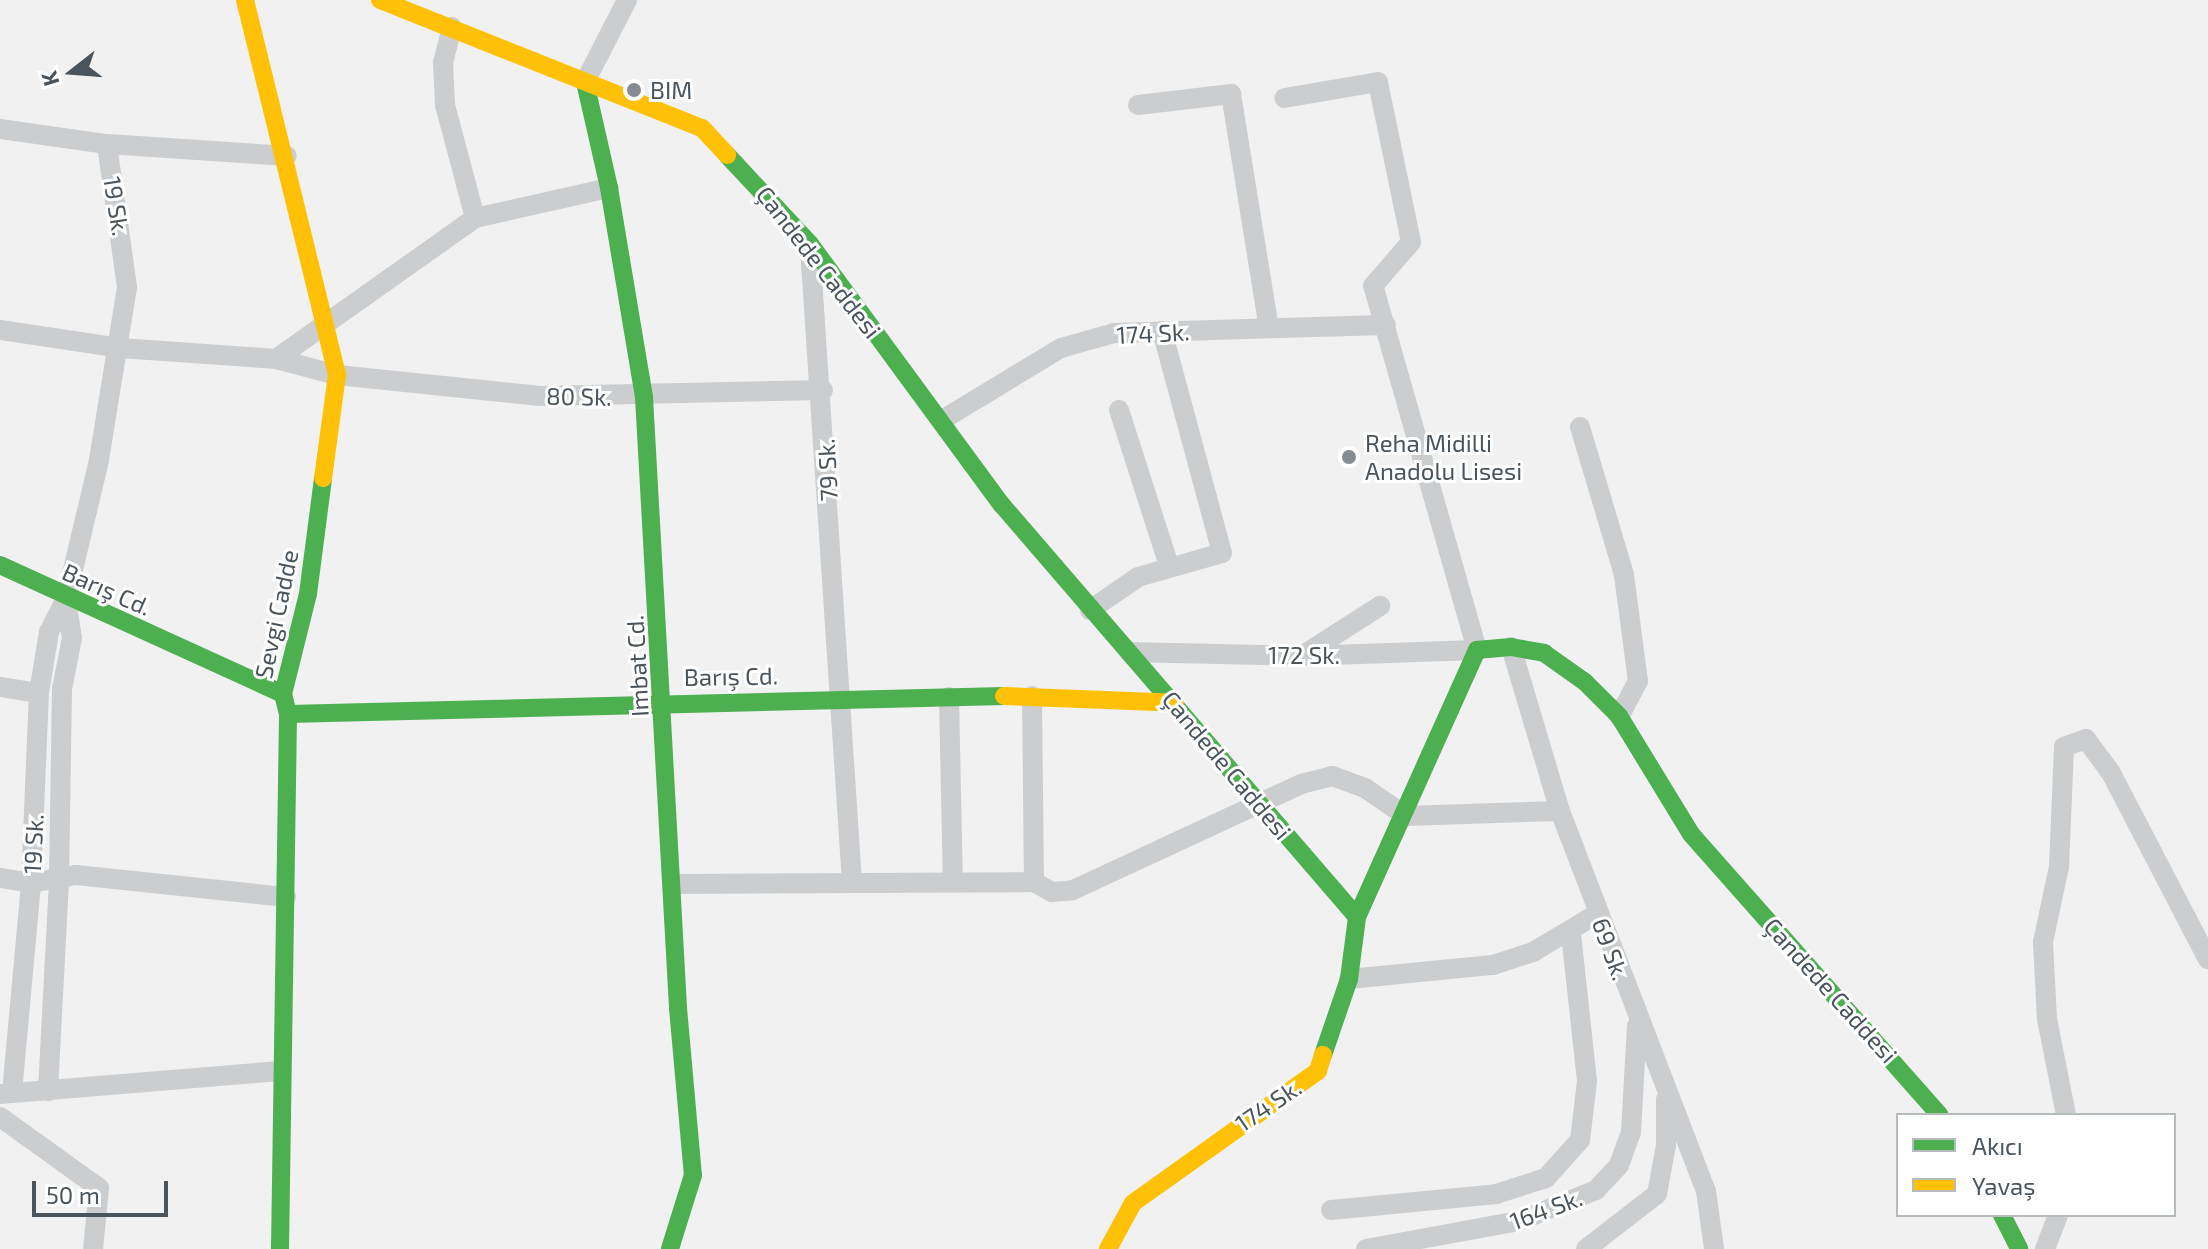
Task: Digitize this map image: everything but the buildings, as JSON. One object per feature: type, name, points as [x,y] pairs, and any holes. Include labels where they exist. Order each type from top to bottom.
[{"type":"street","name":"Sevgi Cadde","points":[[245,0],[287,156],[337,375],[308,594],[283,694],[288,714],[280,1249]]},
{"type":"street","name":"Çandede Caddesi","points":[[380,0],[702,128],[810,244],[1002,505],[1357,917]]},
{"type":"street","points":[[585,82],[627,0]]},
{"type":"street","points":[[452,27],[443,62],[445,105],[475,218]]},
{"type":"street","name":"Imbat Cd.","points":[[585,82],[609,188],[644,397],[693,1175],[670,1249]]},
{"type":"street","points":[[1284,98],[1378,82],[1411,242],[1373,286],[1477,650],[1406,816],[1357,917]]},
{"type":"street","points":[[1138,105],[1231,94],[1269,328]]},
{"type":"street","points":[[0,129],[107,144],[287,156]]},
{"type":"street","name":"19 Sk.","points":[[6,1094],[31,883],[39,693],[49,632],[66,599],[120,348],[126,264],[107,144]]},
{"type":"street","points":[[276,359],[475,218],[609,188]]},
{"type":"street","name":"79 Sk.","points":[[810,244],[823,390],[852,882]]},
{"type":"street","name":"174 Sk.","points":[[942,420],[1061,348],[1114,333],[1386,325]]},
{"type":"street","name":"80 Sk.","points":[[0,330],[120,348],[276,359],[337,375],[540,396],[644,397],[823,390]]},
{"type":"street","points":[[1090,610],[1138,577],[1222,553],[1162,331]]},
{"type":"street","points":[[1119,410],[1169,566]]},
{"type":"street","points":[[1580,427],[1624,575],[1638,681],[1619,716]]},
{"type":"street","name":"Barış Cd.","points":[[0,565],[66,599],[283,694]]},
{"type":"street","name":"19 Sk.","points":[[48,1091],[59,880],[62,689],[72,638],[66,599]]},
{"type":"street","points":[[1302,656],[1380,606]]},
{"type":"street","name":"Çandede Caddesi","points":[[1477,650],[1511,647],[1544,653],[1585,682],[1619,716],[1691,834],[1938,1113]]},
{"type":"street","name":"69 Sk.","points":[[1511,647],[1560,811],[1638,1022],[1666,1083],[1706,1191],[1714,1249]]},
{"type":"street","name":"172 Sk.","points":[[1130,652],[1302,656],[1477,650]]},
{"type":"street","points":[[0,687],[39,693]]},
{"type":"street","points":[[1032,696],[1034,882]]},
{"type":"street","name":"Barış Cd.","points":[[288,714],[840,697],[1032,696],[1175,703]]},
{"type":"street","points":[[949,697],[953,882]]},
{"type":"street","points":[[2066,1113],[2047,1019],[2043,942],[2059,867],[2064,747],[2086,739],[2111,773],[2208,959]]},
{"type":"street","points":[[673,884],[1034,882],[1052,892],[1073,890],[1261,806],[1301,784],[1332,776],[1365,788],[1406,816],[1560,811]]},
{"type":"street","points":[[0,878],[31,883],[76,875],[286,897]]},
{"type":"street","points":[[1349,979],[1493,965],[1571,934],[1597,914]]},
{"type":"street","name":"174 Sk.","points":[[1108,1249],[1133,1203],[1318,1071],[1349,979],[1357,917]]},
{"type":"street","points":[[1331,1210],[1496,1194],[1546,1178],[1580,1140],[1587,1081],[1571,934]]},
{"type":"street","name":"164 Sk.","points":[[1366,1249],[1519,1221],[1596,1190],[1619,1165],[1631,1132],[1638,1022]]},
{"type":"street","points":[[6,1094],[281,1071]]},
{"type":"street","points":[[1586,1249],[1657,1194],[1666,1145],[1666,1083]]},
{"type":"street","points":[[0,1117],[99,1188],[93,1249]]},
{"type":"street","points":[[2003,1217],[2019,1249]]},
{"type":"street","points":[[2045,1249],[2057,1217]]},
{"type":"traffic: fast","points":[[585,82],[609,188],[644,397],[678,1008],[693,1175],[670,1249]]},
{"type":"traffic: fast","points":[[727,155],[810,244],[1002,505],[1357,917]]},
{"type":"traffic: fast","points":[[280,1249],[288,714],[283,694],[308,594],[323,478]]},
{"type":"traffic: fast","points":[[0,565],[283,694]]},
{"type":"traffic: fast","points":[[1323,1055],[1349,979],[1357,917],[1477,650],[1511,647],[1544,653],[1585,682],[1619,716],[1691,834],[1938,1113]]},
{"type":"traffic: fast","points":[[288,714],[1004,696]]},
{"type":"traffic: fast","points":[[2003,1217],[2019,1249]]},
{"type":"traffic: slow","points":[[245,0],[337,375],[323,478]]},
{"type":"traffic: slow","points":[[380,0],[702,128],[727,155]]},
{"type":"traffic: slow","points":[[1004,696],[1175,703]]},
{"type":"traffic: slow","points":[[1108,1249],[1133,1203],[1318,1071],[1323,1055]]},
{"type":"place","name":"BIM","points":[[634,90]]},
{"type":"place","name":"Reha Midilli Anadolu Lisesi","points":[[1349,457]]}]
